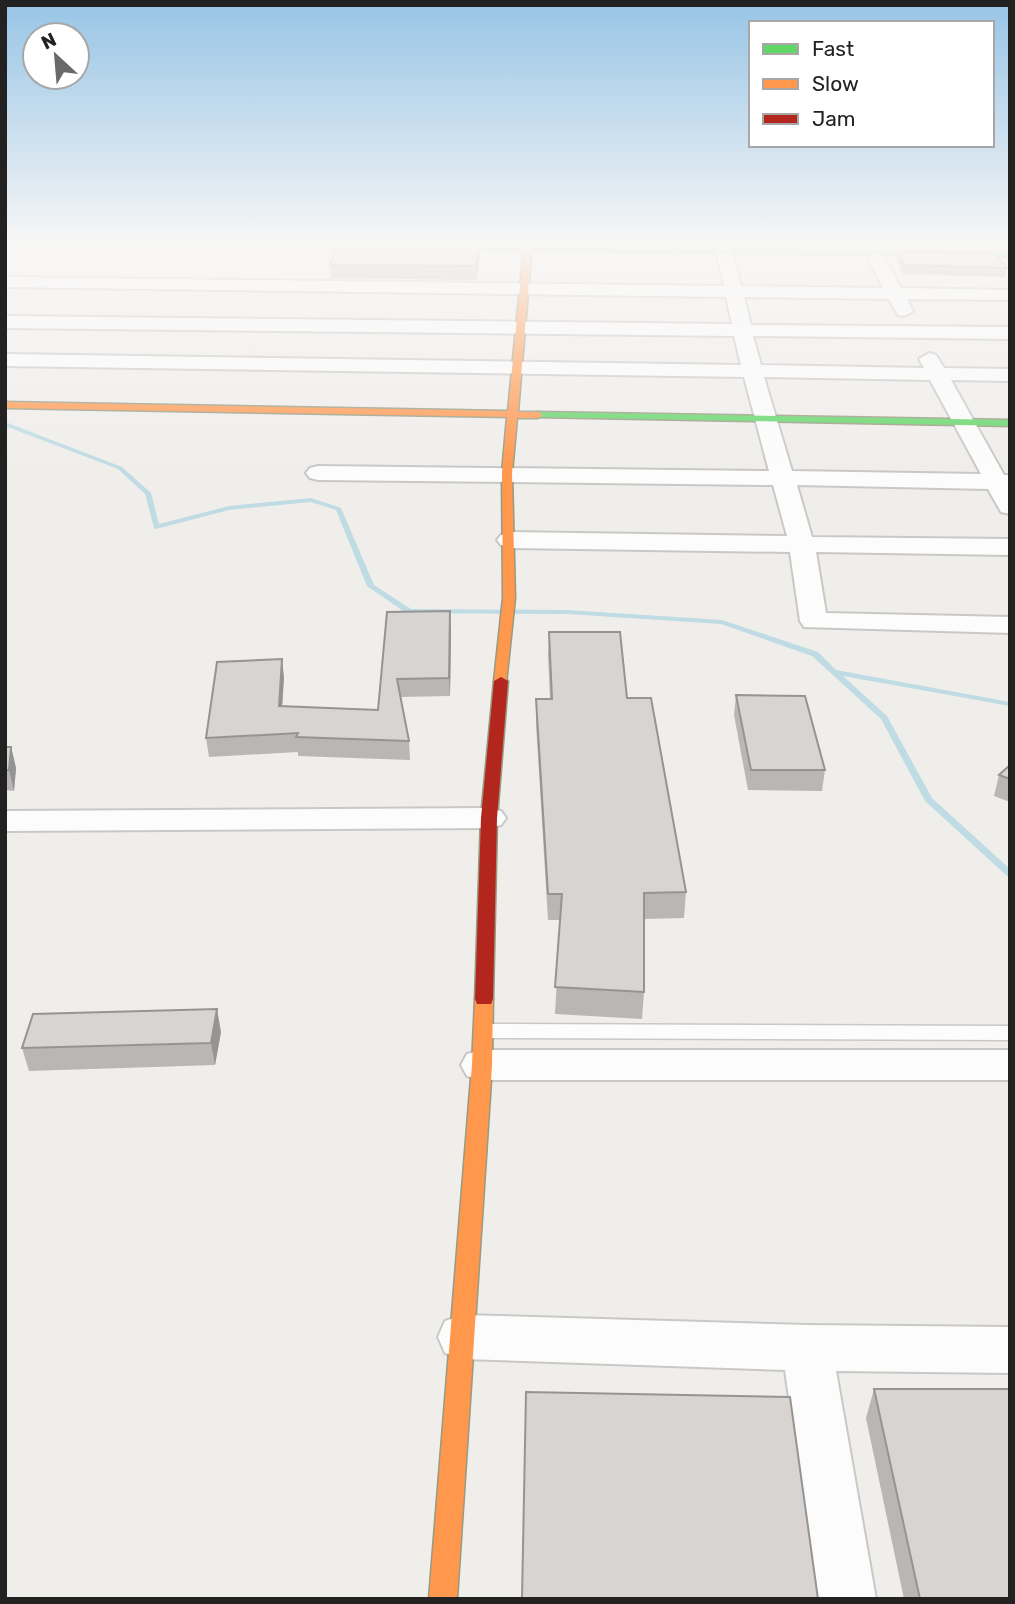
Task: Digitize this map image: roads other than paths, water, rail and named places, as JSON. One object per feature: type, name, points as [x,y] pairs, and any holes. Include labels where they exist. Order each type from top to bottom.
[{"type":"street","points":[[443,1599],[482,1048],[489,818],[508,603],[510,540],[507,473],[523,320]]},
{"type":"street","points":[[741,320],[752,371],[802,544],[814,621],[1010,625]]},
{"type":"street","points":[[909,320],[965,423],[1003,482],[1010,507]]},
{"type":"street","points":[[5,322],[1010,333]]},
{"type":"street","points":[[5,360],[1010,375]]},
{"type":"street","points":[[5,405],[1010,423]]},
{"type":"street","points":[[318,473],[507,473],[1003,482]]},
{"type":"street","points":[[510,540],[1010,547]]},
{"type":"street","points":[[5,821],[489,818]]},
{"type":"street","points":[[482,1048],[1010,1065]]},
{"type":"street","points":[[463,1337],[807,1348],[1010,1350]]},
{"type":"street","points":[[807,1348],[847,1599]]},
{"type":"lane","points":[[482,1048],[1010,1033]]},
{"type":"waterway","points":[[5,424],[120,468],[148,493],[156,527],[229,508],[311,500],[339,509],[371,586],[409,611],[567,612],[722,622],[815,654],[884,718],[928,799],[1010,874]]},
{"type":"waterway","points":[[836,672],[1010,704]]}]
